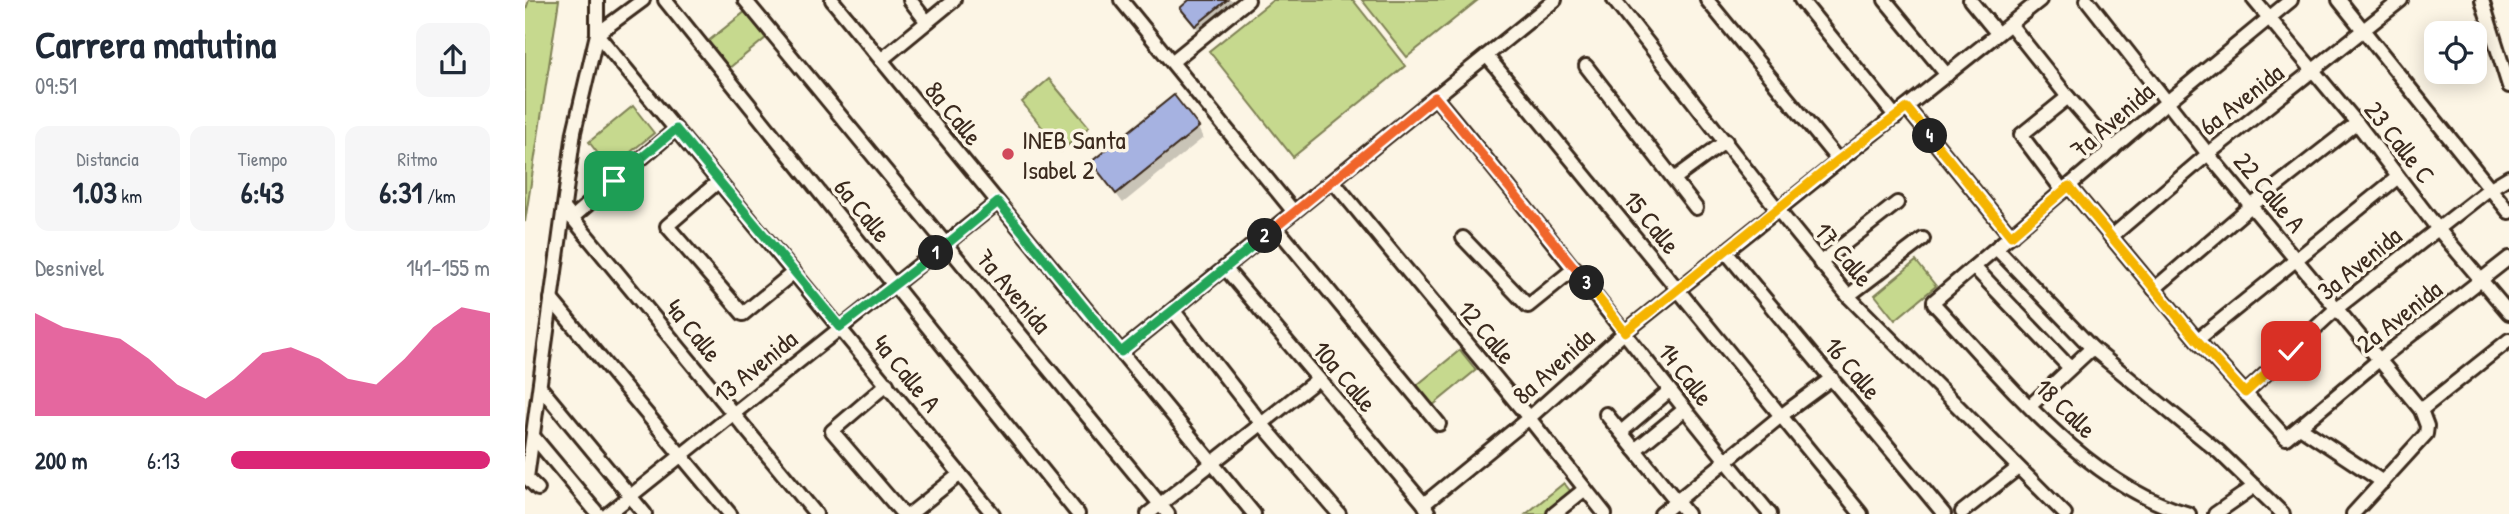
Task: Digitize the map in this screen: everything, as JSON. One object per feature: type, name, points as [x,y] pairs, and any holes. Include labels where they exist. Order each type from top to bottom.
[{"type":"street","points":[[538,489],[527,478],[551,299],[568,213],[573,132],[597,34],[597,0]]},
{"type":"street","points":[[597,34],[643,0]]},
{"type":"street","name":"6a Calle","points":[[665,0],[1078,514]]},
{"type":"street","name":"7a Avenida","points":[[745,0],[1164,509]]},
{"type":"street","name":"8a Calle","points":[[832,0],[1254,514]]},
{"type":"street","points":[[909,0],[927,22]]},
{"type":"street","points":[[881,60],[954,0]]},
{"type":"street","points":[[1121,0],[1294,212]]},
{"type":"street","points":[[1173,61],[1248,0]]},
{"type":"street","points":[[1121,352],[1555,0]]},
{"type":"street","name":"17 Calle","points":[[1614,0],[1848,296],[2065,514]]},
{"type":"street","points":[[1707,0],[1838,160]]},
{"type":"street","points":[[1801,0],[1896,117]]},
{"type":"street","points":[[1885,0],[1947,75]]},
{"type":"street","points":[[1970,0],[1997,33]]},
{"type":"street","name":"8a Avenida","points":[[1427,509],[1625,332],[2040,0]]},
{"type":"street","name":"22 Calle A","points":[[2087,0],[2208,154],[2421,410]]},
{"type":"street","name":"23 Calle C","points":[[2254,0],[2357,123],[2438,229],[2509,313]]},
{"type":"street","name":"7a Avenida","points":[[1934,304],[1935,299],[2291,0]]},
{"type":"street","points":[[2339,0],[2509,212]]},
{"type":"street","name":"6a Avenida","points":[[2111,237],[2208,154],[2401,0]]},
{"type":"street","points":[[2482,0],[2509,86]]},
{"type":"street","points":[[2010,24],[2113,149]]},
{"type":"street","name":"4a Calle A","points":[[597,34],[993,514]]},
{"type":"street","name":"15 Calle","points":[[1487,57],[1861,514]]},
{"type":"street","points":[[1586,66],[1696,208]]},
{"type":"street","name":"14 Calle","points":[[1435,97],[1576,268],[1669,391],[1770,514]]},
{"type":"street","points":[[2068,97],[2021,135],[2245,393]]},
{"type":"street","points":[[1907,108],[2011,236]]},
{"type":"street","points":[[2154,289],[2251,206],[2357,123]]},
{"type":"street","points":[[568,213],[676,129]]},
{"type":"street","points":[[1674,179],[1726,141]]},
{"type":"street","points":[[2197,340],[2296,257],[2398,177]]},
{"type":"street","name":"3a Avenida","points":[[2245,393],[2337,308],[2489,189],[2509,177]]},
{"type":"street","points":[[719,181],[667,226],[743,314],[794,272]]},
{"type":"street","name":"12 Calle","points":[[1332,181],[1605,514]]},
{"type":"street","name":"13 Avenida","points":[[608,514],[998,202]]},
{"type":"street","points":[[1820,263],[1897,203]]},
{"type":"street","name":"4a Calle","points":[[568,213],[816,514]]},
{"type":"street","points":[[1276,227],[1439,424]]},
{"type":"street","points":[[1463,239],[1528,306],[1576,268]]},
{"type":"street","points":[[1848,296],[1923,239]]},
{"type":"street","points":[[1997,249],[2092,348],[2219,452],[2283,514]]},
{"type":"street","name":"16 Calle","points":[[1726,251],[1944,514]]},
{"type":"street","name":"2a Avenida","points":[[2245,393],[2287,438],[2380,359],[2509,258]]},
{"type":"street","points":[[1974,267],[2069,367]]},
{"type":"street","name":"10a Calle","points":[[1225,268],[1427,509]]},
{"type":"street","points":[[551,299],[730,514]]},
{"type":"street","name":"18 Calle","points":[[1934,304],[2069,445],[2101,471],[2149,499],[2169,509],[2189,514]]},
{"type":"street","points":[[1173,310],[1261,424],[1339,514]]},
{"type":"street","points":[[2353,514],[2426,434],[2427,426],[2421,410],[2509,341]]},
{"type":"street","points":[[2030,406],[2092,348]]},
{"type":"street","points":[[1661,514],[1782,415],[1832,378]]},
{"type":"street","points":[[1148,514],[1164,509],[1212,463],[1318,379]]},
{"type":"street","points":[[887,384],[832,431],[903,514]]},
{"type":"street","points":[[540,387],[645,514]]},
{"type":"street","points":[[1621,432],[1669,391]]},
{"type":"street","points":[[1635,450],[1685,409]]},
{"type":"street","points":[[1606,414],[1687,514]]},
{"type":"street","points":[[2300,427],[2383,482]]},
{"type":"street","points":[[533,436],[598,514]]},
{"type":"street","points":[[1962,513],[2018,468]]},
{"type":"street","points":[[910,514],[960,474]]},
{"type":"street","points":[[2215,514],[2255,486]]},
{"type":"street","points":[[1554,514],[1585,489]]},
{"type":"green space","points":[[529,0],[559,0],[525,222],[525,12]]},
{"type":"green space","points":[[1273,0],[1353,0],[1405,66],[1293,157],[1209,51]]},
{"type":"green space","points":[[1362,0],[1478,0],[1407,57]]},
{"type":"green space","points":[[746,11],[767,37],[723,73],[701,47]]},
{"type":"green space","points":[[1049,79],[1089,127],[1061,151],[1022,102]]},
{"type":"green space","points":[[633,106],[654,133],[610,169],[589,142]]},
{"type":"green space","points":[[1916,261],[1936,286],[1895,320],[1875,295]]},
{"type":"green space","points":[[1460,350],[1476,370],[1432,406],[1416,386]]},
{"type":"green space","points":[[1564,483],[1578,501],[1563,514],[1526,514]]},
{"type":"building","points":[[1189,0],[1227,0],[1195,26],[1180,8]]},
{"type":"building","points":[[1174,95],[1199,127],[1116,194],[1091,162]]},
{"type":"place","name":"INEB Santa Isabel 2","points":[[1008,154]]},
{"type":"route","points":[[614,181],[676,129],[840,327],[998,202],[1121,352],[1435,97],[1513,190],[1625,332],[1838,160],[1907,108],[2011,236],[2069,186],[2197,340],[2245,393],[2291,351]]}]
